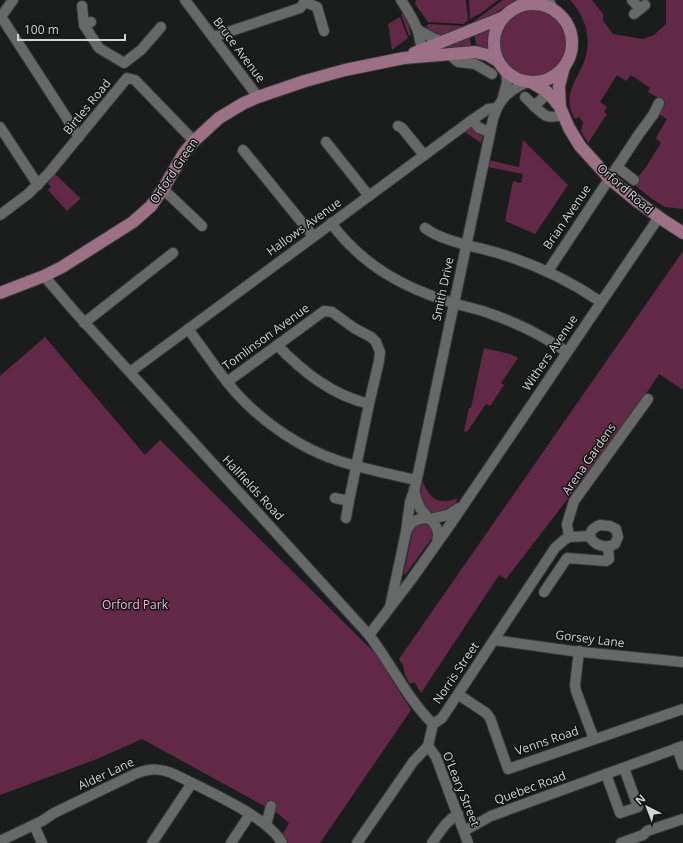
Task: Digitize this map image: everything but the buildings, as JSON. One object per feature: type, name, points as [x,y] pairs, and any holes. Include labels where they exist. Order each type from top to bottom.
[{"type":"main road","points":[[530,5],[546,7],[551,5],[565,21],[571,36],[571,52],[564,67],[549,79],[540,82],[529,82],[516,78],[502,66],[495,52],[495,38],[499,25],[504,17],[515,9],[530,5]]},
{"type":"main road","name":"Orford Green","points":[[428,53],[443,42],[504,17]]},
{"type":"main road","name":"Orford Green","points":[[0,293],[44,276],[69,263],[134,222],[150,206],[163,189],[184,153],[194,141],[225,114],[244,103],[312,79],[345,70],[428,53],[483,53],[493,57],[502,66]]},
{"type":"main road","name":"Orford Road","points":[[561,111],[559,86],[564,67]]},
{"type":"main road","name":"Orford Road","points":[[529,82],[546,91],[561,111],[580,146],[610,179],[683,233]]},
{"type":"main road","name":"Orford Road","points":[[669,222],[671,231],[683,241]]},
{"type":"street","points":[[13,0],[0,17],[79,137]]},
{"type":"street","name":"Bruce Avenue","points":[[185,0],[258,97]]},
{"type":"street","points":[[402,0],[428,53]]},
{"type":"street","points":[[515,9],[524,0]]},
{"type":"street","points":[[632,0],[639,10]]},
{"type":"street","points":[[213,37],[300,8],[305,1],[317,7],[324,31]]},
{"type":"street","points":[[82,6],[87,23],[99,48],[124,63],[127,67],[130,78]]},
{"type":"street","points":[[124,63],[141,50],[155,29]]},
{"type":"street","points":[[418,31],[443,42]]},
{"type":"street","points":[[404,58],[410,51],[418,31]]},
{"type":"street","points":[[449,54],[458,62],[475,64],[492,74]]},
{"type":"street","name":"Smith Drive","points":[[390,607],[406,532],[410,502],[490,132],[496,108],[503,97],[507,82],[502,66]]},
{"type":"street","name":"Birtles Road","points":[[0,215],[38,185],[125,80],[130,78],[135,80],[194,141]]},
{"type":"street","name":"Smith Drive","points":[[503,97],[516,87],[529,82]]},
{"type":"street","points":[[525,97],[545,117],[552,118],[561,111]]},
{"type":"street","points":[[534,106],[543,98]]},
{"type":"street","name":"Brian Avenue","points":[[548,271],[553,261],[610,179],[659,104]]},
{"type":"street","name":"Hallows Avenue","points":[[130,372],[488,108],[496,108]]},
{"type":"street","points":[[472,120],[479,128],[490,132]]},
{"type":"street","points":[[398,126],[402,128],[424,155]]},
{"type":"street","points":[[0,127],[38,185]]},
{"type":"street","points":[[326,142],[369,196]]},
{"type":"street","points":[[243,150],[313,236]]},
{"type":"street","name":"Orford Road","points":[[617,167],[634,180]]},
{"type":"street","points":[[163,189],[202,226]]},
{"type":"street","name":"Withers Avenue","points":[[369,635],[437,543],[601,302],[669,222]]},
{"type":"street","points":[[331,223],[352,247],[385,274],[425,294],[490,314],[521,326],[542,336],[567,352]]},
{"type":"street","points":[[425,228],[437,235],[502,254],[548,271],[601,302]]},
{"type":"street","points":[[84,323],[173,253]]},
{"type":"street","name":"Hallfields Road","points":[[44,276],[84,323],[369,635],[391,666],[412,701],[433,724]]},
{"type":"street","name":"Tomlinson Avenue","points":[[227,382],[324,312],[329,311],[335,314],[371,337],[378,346],[380,361],[369,404],[346,518]]},
{"type":"street","points":[[188,329],[227,382],[249,406],[284,434],[315,451],[339,461],[357,465],[415,484],[416,497],[419,506],[435,524],[438,531],[437,543]]},
{"type":"street","points":[[277,345],[331,390],[354,400],[369,404]]},
{"type":"street","name":"Arena Gardens","points":[[569,537],[567,524],[574,501],[648,399]]},
{"type":"street","points":[[335,498],[349,501]]},
{"type":"street","name":"Withers Avenue","points":[[406,532],[409,525],[416,520],[448,515],[464,504]]},
{"type":"street","points":[[600,525],[613,527],[618,533],[618,541],[608,547],[595,544],[590,536],[590,532],[600,525]]},
{"type":"street","points":[[569,537],[590,536]]},
{"type":"street","name":"Norris Street","points":[[433,724],[442,718],[459,694],[555,548],[569,537]]},
{"type":"street","points":[[544,592],[567,558],[606,561],[609,559],[608,547]]},
{"type":"street","points":[[397,572],[402,581],[407,582],[411,580]]},
{"type":"street","name":"Gorsey Lane","points":[[494,640],[683,662]]},
{"type":"street","points":[[579,651],[575,685],[576,691],[594,739]]},
{"type":"street","name":"Venns Road","points":[[459,694],[486,713],[490,718],[508,769],[683,709]]},
{"type":"street","points":[[357,843],[413,762],[428,746],[433,724]]},
{"type":"street","name":"O'Leary Street","points":[[428,746],[436,757],[468,843]]},
{"type":"street","name":"Quebec Road","points":[[464,831],[491,816],[680,747],[683,765]]},
{"type":"street","points":[[606,774],[620,814],[638,807],[624,768]]},
{"type":"street","name":"Alder Lane","points":[[0,841],[121,780],[146,770],[162,769],[250,814],[276,833],[282,843]]},
{"type":"street","points":[[152,843],[192,783]]},
{"type":"street","points":[[266,825],[271,806]]},
{"type":"street","points":[[231,843],[250,814]]},
{"type":"street","points":[[432,843],[445,825],[458,814]]},
{"type":"street","points":[[621,843],[643,835],[647,831],[683,819]]},
{"type":"street","points":[[34,825],[42,843]]},
{"type":"green space","points":[[416,0],[466,0],[468,20],[464,24],[428,22],[415,4]]},
{"type":"green space","points":[[469,0],[498,0],[481,13],[470,19]]},
{"type":"green space","points":[[503,0],[516,0],[491,16],[471,26],[470,24]]},
{"type":"green space","points":[[570,0],[592,0],[603,14],[603,21],[613,34],[643,39],[654,35],[666,24],[666,0],[683,0],[683,209],[665,207],[652,199],[617,171],[634,182],[646,167],[661,143],[656,138],[667,119],[657,113],[663,101],[648,92],[650,88],[631,75],[626,81],[617,75],[600,102],[607,107],[604,112],[607,114],[588,143],[581,131],[583,122],[579,117],[575,119],[571,110],[570,95],[585,59],[588,43],[586,28],[583,20],[580,13]]},
{"type":"green space","points":[[534,9],[547,12],[559,19],[566,31],[569,44],[566,57],[559,69],[547,76],[534,79],[521,76],[509,69],[502,57],[499,44],[502,31],[509,19],[521,12]]},
{"type":"green space","points":[[404,12],[411,35],[409,36],[401,14]]},
{"type":"green space","points":[[400,17],[408,38],[392,50],[388,24]]},
{"type":"green space","points":[[429,24],[464,27],[443,37],[430,33],[426,26]]},
{"type":"green space","points":[[491,27],[488,37],[488,49],[477,48],[474,33]]},
{"type":"green space","points":[[469,35],[472,49],[463,49],[459,47],[441,49],[441,47]]},
{"type":"green space","points":[[473,126],[483,134],[481,143],[465,132]]},
{"type":"green space","points":[[523,140],[568,185],[535,234],[505,221],[513,181],[521,183],[523,174],[488,167],[489,160],[519,167]]},
{"type":"green space","points":[[55,174],[81,198],[67,211],[48,190],[51,187],[48,183]]},
{"type":"green space","points":[[683,251],[683,390],[659,374],[633,414],[506,579],[499,575],[421,693],[414,682],[410,684],[405,675],[403,665],[399,659]]},
{"type":"green space","name":"Orford Park","points":[[45,337],[145,455],[160,440],[386,664],[389,675],[411,710],[320,843],[277,843],[289,823],[277,813],[142,739],[97,759],[0,795],[0,376]]},
{"type":"green space","points":[[484,348],[510,354],[518,358],[501,383],[504,385],[490,406],[486,404],[467,432],[464,431],[469,408],[471,408]]},
{"type":"green space","points":[[422,481],[431,496],[438,500],[449,501],[458,499],[451,510],[433,514],[425,509],[419,492],[421,492]]},
{"type":"green space","points":[[428,522],[435,534],[405,575],[404,572],[414,524]]}]
